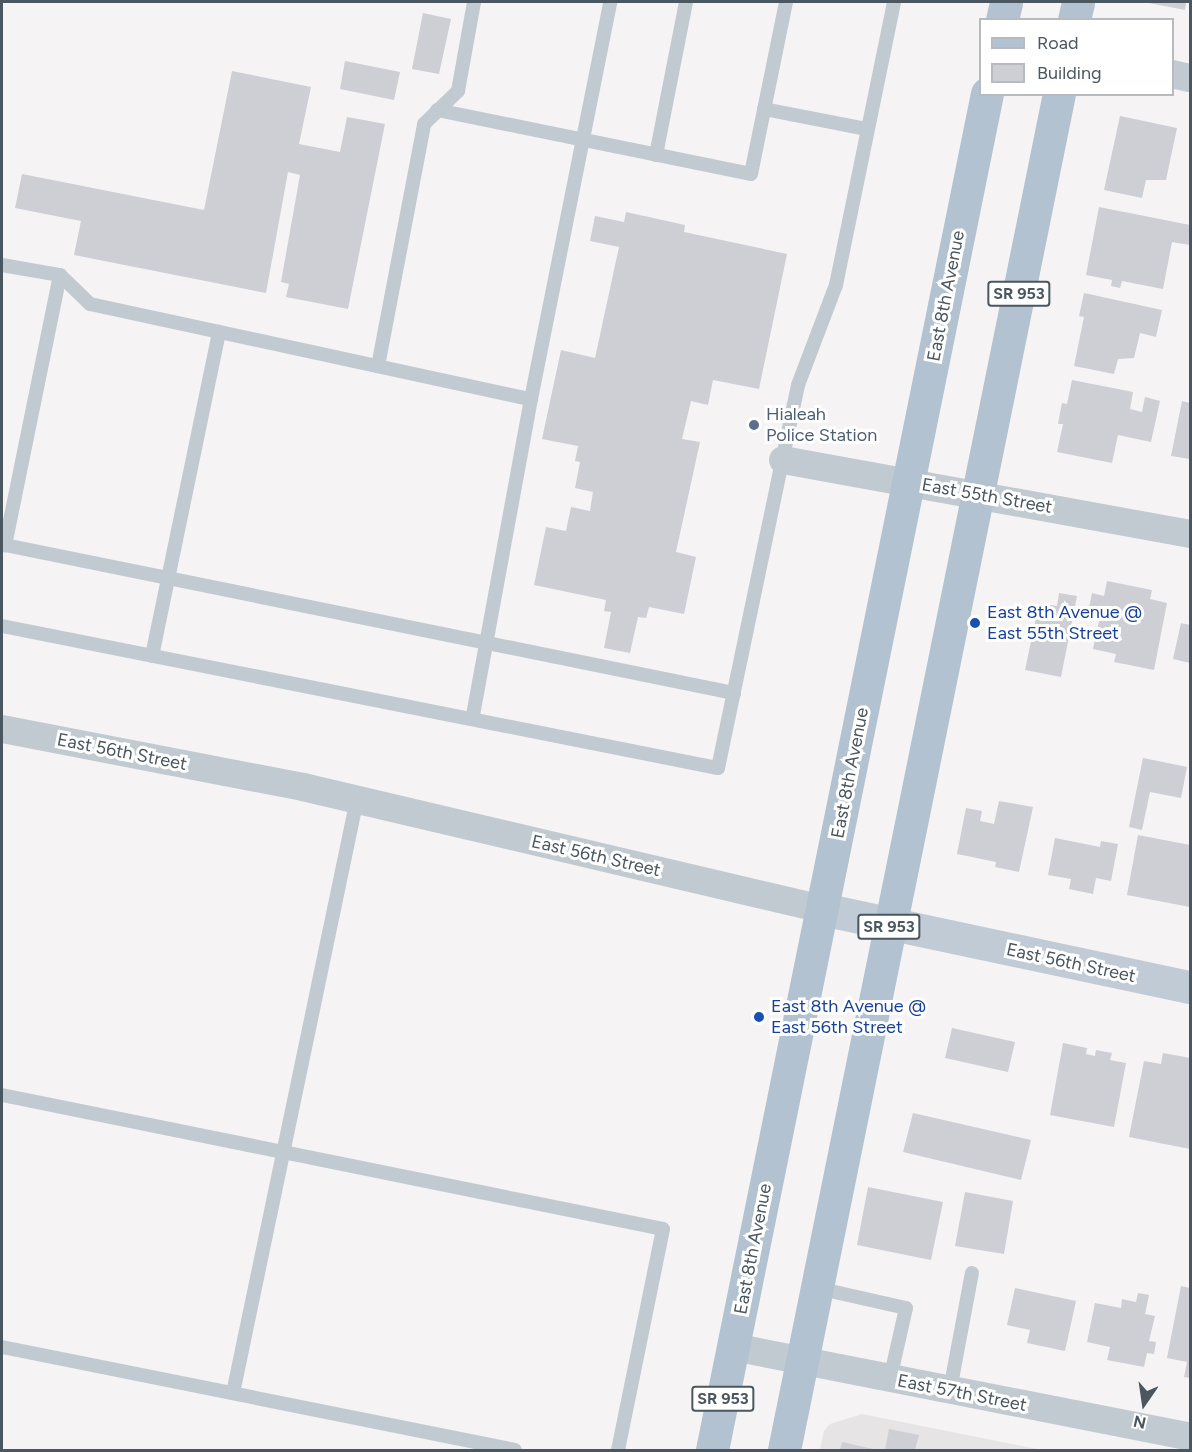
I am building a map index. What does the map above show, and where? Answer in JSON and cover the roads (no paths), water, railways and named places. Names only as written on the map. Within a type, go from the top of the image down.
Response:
[{"type":"main road","points":[[1002,18],[1006,2]]},
{"type":"main road","points":[[1074,18],[1078,2]]},
{"type":"main road","name":"East 8th Avenue","points":[[712,1450],[987,96]]},
{"type":"main road","name":"SR 953","points":[[784,1450],[1059,96]]},
{"type":"street","points":[[1174,74],[1191,78]]},
{"type":"street","name":"East 55th Street","points":[[783,460],[1191,534]]},
{"type":"street","name":"East 56th Street","points":[[2,729],[357,799],[890,925],[1191,987]]},
{"type":"street","name":"East 57th Street","points":[[733,1347],[1191,1437]]},
{"type":"lane","points":[[378,366],[424,124],[458,91],[474,2]]},
{"type":"lane","points":[[472,719],[531,399],[610,2]]},
{"type":"lane","points":[[656,155],[686,2]]},
{"type":"lane","points":[[437,110],[751,174],[786,2]]},
{"type":"lane","points":[[2,626],[718,768],[798,385],[836,285],[894,2]]},
{"type":"lane","points":[[764,109],[867,129]]},
{"type":"lane","points":[[2,265],[60,275],[90,304],[531,399]]},
{"type":"lane","points":[[60,275],[5,545],[734,693]]},
{"type":"lane","points":[[152,656],[219,332]]},
{"type":"lane","points":[[233,1393],[357,799]]},
{"type":"lane","points":[[2,1095],[663,1229],[618,1450]]},
{"type":"lane","points":[[950,1390],[972,1273]]},
{"type":"lane","points":[[817,1288],[906,1308],[890,1378]]},
{"type":"lane","points":[[2,1347],[515,1450]]},
{"type":"place","name":"Hialeah Police Station","points":[[754,425]]},
{"type":"place","name":"East 8th Avenue @ East 55th Street","points":[[975,623]]},
{"type":"place","name":"East 8th Avenue @ East 56th Street","points":[[759,1017]]}]
